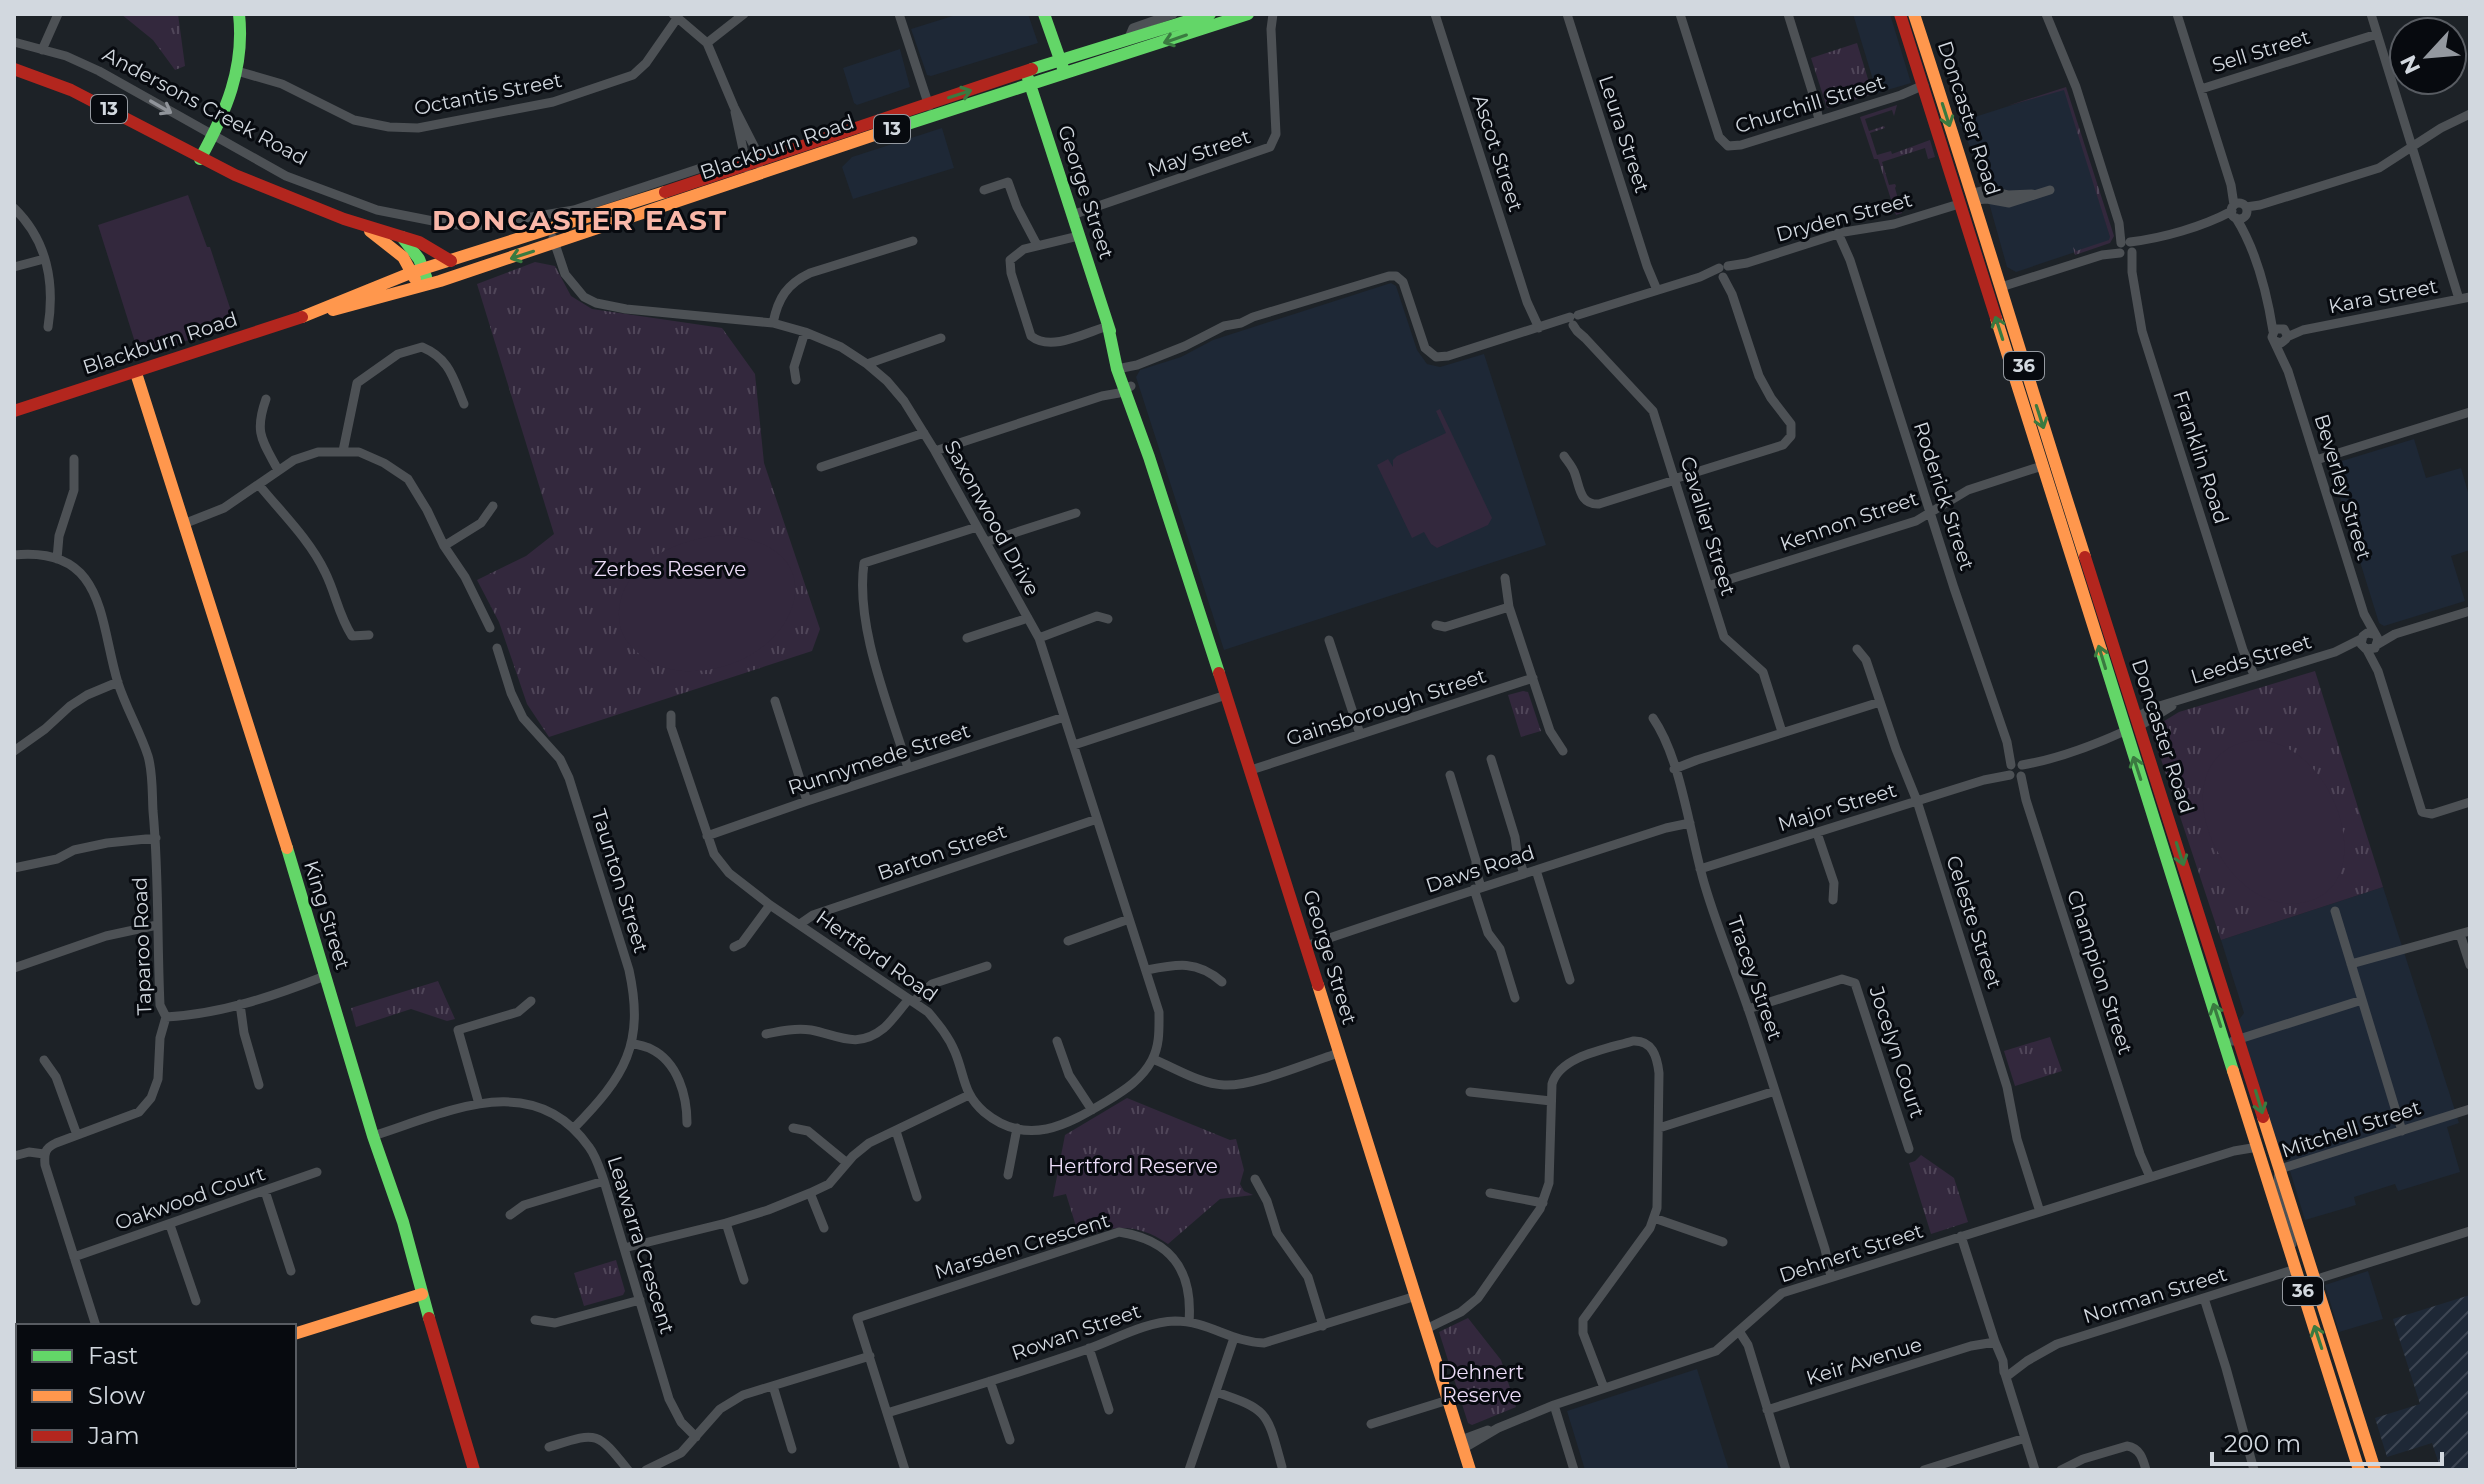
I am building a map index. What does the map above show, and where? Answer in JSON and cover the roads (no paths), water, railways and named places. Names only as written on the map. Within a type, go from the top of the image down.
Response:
[{"type":"main road","points":[[200,159],[230,96],[237,71],[241,47],[239,14]]},
{"type":"main road","points":[[1044,14],[1065,74]]},
{"type":"main road","name":"Blackburn Road","points":[[14,411],[317,312],[418,271],[553,238],[758,170],[928,104],[1210,14]]},
{"type":"main road","name":"Blackburn Road","points":[[818,147],[932,117],[1248,14]]},
{"type":"main road","name":"Doncaster Road","points":[[1900,14],[1974,196],[2023,363],[2137,722],[2232,1041],[2258,1145],[2359,1470]]},
{"type":"main road","name":"Doncaster Road","points":[[1914,14],[1955,205],[2042,466],[2125,731],[2232,1041],[2278,1163],[2372,1469]]},
{"type":"main road","name":"Andersons Creek Road","points":[[14,69],[40,76],[94,101],[200,159],[363,226],[402,237],[418,271]]},
{"type":"main road","name":"George Street","points":[[1026,72],[1251,770],[1470,1470]]},
{"type":"main road","name":"Blackburn Road","points":[[317,312],[343,309],[429,285],[715,176],[745,166],[758,170]]},
{"type":"main road","points":[[1955,205],[1974,196]]},
{"type":"main road","name":"Andersons Creek Road","points":[[363,226],[396,250],[429,285]]},
{"type":"main road","name":"13","points":[[402,237],[421,243],[451,261]]},
{"type":"main road","name":"King Street","points":[[136,373],[281,827],[373,1136],[403,1222],[474,1470]]},
{"type":"main road","points":[[2125,731],[2137,722]]},
{"type":"main road","points":[[296,1333],[422,1294]]},
{"type":"main road","points":[[2335,1346],[2338,1374],[2351,1413],[2344,1420]]},
{"type":"street","points":[[42,50],[58,14]]},
{"type":"street","points":[[707,43],[744,14]]},
{"type":"street","points":[[899,14],[932,117]]},
{"type":"street","points":[[1128,40],[1133,28],[1173,14]]},
{"type":"street","name":"May Street","points":[[1263,14],[1271,29]]},
{"type":"street","name":"May Street","points":[[1072,215],[1269,148],[1276,136],[1273,14]]},
{"type":"street","name":"Ascot Street","points":[[1435,14],[1536,329]]},
{"type":"street","name":"Leura Street","points":[[1567,14],[1655,291]]},
{"type":"street","name":"Churchill Street","points":[[1680,14],[1723,143],[1736,146],[1928,86]]},
{"type":"street","points":[[1788,14],[1822,120]]},
{"type":"street","name":"Franklin Road","points":[[2046,14],[2076,87],[2119,223],[2132,272],[2142,331],[2252,678]]},
{"type":"street","name":"Beverley Street","points":[[2177,14],[2268,304],[2281,335],[2288,371],[2422,812],[2432,814],[2470,802]]},
{"type":"street","points":[[2371,14],[2459,299]]},
{"type":"street","points":[[676,16],[707,43],[758,170]]},
{"type":"street","name":"Octantis Street","points":[[237,71],[282,84],[354,120],[389,127],[418,128],[553,102],[633,75],[646,63],[676,16]]},
{"type":"street","name":"Sell Street","points":[[2201,89],[2377,34]]},
{"type":"street","name":"Andersons Creek Road","points":[[14,42],[66,56],[99,71],[286,176],[377,210],[470,227],[574,210],[701,168],[715,176]]},
{"type":"street","points":[[734,107],[745,166]]},
{"type":"street","points":[[2001,287],[2379,168],[2449,122],[2470,114]]},
{"type":"street","points":[[984,190],[1008,182],[1037,245]]},
{"type":"street","points":[[1974,196],[1988,190],[2016,196],[2050,190]]},
{"type":"street","name":"Dryden Street","points":[[1122,367],[1216,331],[1242,327],[1259,317],[1393,276],[1403,282],[1425,348],[1436,357],[1448,356],[1552,324],[1576,321],[1596,310],[1700,277],[1725,273],[1841,233],[1894,224],[1955,205]]},
{"type":"street","points":[[14,208],[39,239],[53,298],[48,327]]},
{"type":"street","name":"Roderick Street","points":[[1841,233],[1930,514],[2016,770]]},
{"type":"street","points":[[1078,236],[1024,249],[1010,260],[1011,273],[1031,336],[1039,342],[1051,344],[1108,326]]},
{"type":"street","name":"Saxonwood Drive","points":[[553,238],[565,274],[584,297],[596,303],[626,309],[773,323],[805,332],[841,347],[867,364],[904,401],[1039,638],[1159,1012],[1159,1040],[1153,1059]]},
{"type":"street","points":[[773,323],[776,306],[784,291],[796,280],[913,241]]},
{"type":"street","points":[[14,267],[44,259]]},
{"type":"street","points":[[1564,456],[1574,470],[1584,499],[1591,504],[1599,504],[1783,445],[1791,436],[1790,421],[1771,398],[1759,376],[1725,273]]},
{"type":"street","name":"Kara Street","points":[[2281,335],[2470,297]]},
{"type":"street","name":"Cavalier Street","points":[[1576,321],[1585,338],[1651,408],[1724,637],[1763,672],[1782,732]]},
{"type":"street","points":[[796,380],[794,367],[805,332]]},
{"type":"street","points":[[867,364],[941,338]]},
{"type":"street","points":[[343,451],[357,383],[398,354],[422,347],[435,352],[443,359],[464,404]]},
{"type":"street","points":[[935,451],[1126,388]]},
{"type":"street","points":[[266,399],[259,420],[261,438],[278,470]]},
{"type":"street","points":[[2316,460],[2470,412]]},
{"type":"street","points":[[821,467],[924,433]]},
{"type":"street","points":[[186,523],[224,508],[294,460],[318,452],[359,452],[384,463],[408,479],[444,546],[465,577],[490,628]]},
{"type":"street","points":[[14,555],[35,553],[57,559],[59,536],[74,490],[74,459]]},
{"type":"street","name":"Kennon Street","points":[[1708,586],[1916,521],[1971,488],[2042,466]]},
{"type":"street","points":[[259,485],[325,571],[340,618],[352,636],[369,635]]},
{"type":"street","points":[[444,546],[481,523],[493,506]]},
{"type":"street","points":[[986,542],[1076,513]]},
{"type":"street","points":[[908,768],[867,634],[862,602],[864,563],[977,527]]},
{"type":"street","name":"Taparoo Road","points":[[44,1154],[48,1147],[139,1112],[151,1098],[158,1079],[162,1022],[166,1017],[160,1005],[156,838],[149,759],[118,682],[101,608],[91,586],[75,569],[57,559]]},
{"type":"street","points":[[1505,578],[1509,607],[1551,733],[1563,751]]},
{"type":"street","points":[[1436,625],[1445,627],[1509,607]]},
{"type":"street","name":"Leeds Street","points":[[2137,722],[2178,701],[2395,634],[2469,615]]},
{"type":"street","points":[[1039,638],[1097,616],[1108,619]]},
{"type":"street","points":[[967,638],[1028,618]]},
{"type":"street","points":[[1329,640],[1360,734]]},
{"type":"street","name":"Taunton Street","points":[[497,648],[511,693],[523,718],[560,759],[569,778],[629,970],[635,999],[636,1018],[620,1074],[596,1106],[574,1128]]},
{"type":"street","name":"Celeste Street","points":[[1857,649],[1866,660],[1917,801],[2007,1087],[2017,1139],[2040,1212]]},
{"type":"street","name":"Gainsborough Street","points":[[1251,770],[1533,678]]},
{"type":"street","points":[[14,751],[70,706],[118,682]]},
{"type":"street","points":[[1074,745],[1226,695]]},
{"type":"street","points":[[775,701],[807,801]]},
{"type":"street","points":[[1673,767],[1880,702]]},
{"type":"street","name":"Hertford Road","points":[[671,715],[671,727],[714,854],[729,873],[770,905],[928,1012],[942,1028],[956,1053],[969,1095]]},
{"type":"street","name":"Runnymede Street","points":[[707,836],[1064,717]]},
{"type":"street","name":"Tracey Street","points":[[1653,718],[1662,733],[1725,950],[1748,1009],[1834,1276]]},
{"type":"street","name":"Major Street","points":[[1700,869],[2092,746],[2125,731]]},
{"type":"street","points":[[1491,759],[1524,874]]},
{"type":"street","name":"Champion Street","points":[[2016,770],[2148,1178]]},
{"type":"street","points":[[1450,775],[1476,861],[1478,888],[1488,933],[1500,949],[1515,998]]},
{"type":"street","name":"Barton Street","points":[[800,924],[813,915],[1097,819]]},
{"type":"street","name":"Daws Road","points":[[1306,946],[1689,821]]},
{"type":"street","points":[[1817,833],[1834,883],[1833,900]]},
{"type":"street","points":[[14,868],[57,859],[74,850],[107,843],[156,838]]},
{"type":"street","points":[[1536,870],[1570,980]]},
{"type":"street","points":[[734,947],[742,943],[770,905]]},
{"type":"street","points":[[2335,911],[2402,1131]]},
{"type":"street","points":[[1068,941],[1129,919]]},
{"type":"street","points":[[14,968],[106,936],[157,925]]},
{"type":"street","points":[[2351,964],[2465,932],[2470,965]]},
{"type":"street","points":[[1147,970],[1170,965],[1192,965],[1209,971],[1222,982]]},
{"type":"street","points":[[766,1034],[792,1029],[854,1041],[885,1028],[911,1000],[932,984],[987,966]]},
{"type":"street","points":[[166,1017],[226,1010],[325,976]]},
{"type":"street","name":"Jocelyn Court","points":[[1748,1009],[1840,979],[1855,983],[1909,1149]]},
{"type":"street","points":[[2232,1041],[2362,1000]]},
{"type":"street","points":[[479,1104],[458,1030],[518,1012],[531,1001]]},
{"type":"street","points":[[240,1004],[244,1033],[259,1085]]},
{"type":"street","points":[[1057,1041],[1069,1075],[1092,1110]]},
{"type":"street","points":[[1426,1327],[1466,1308],[1483,1292],[1543,1203],[1549,1183],[1553,1081],[1564,1064],[1639,1041],[1650,1046],[1658,1065],[1658,1193],[1654,1218],[1646,1233],[1584,1316],[1582,1329],[1601,1388]]},
{"type":"street","points":[[631,1043],[651,1049],[667,1061],[677,1076],[687,1102],[687,1123]]},
{"type":"street","points":[[624,1248],[726,1223],[810,1193],[829,1184],[869,1143],[969,1095],[983,1111],[1000,1122],[1017,1128],[1049,1130],[1066,1125],[1131,1086],[1153,1059],[1207,1082],[1224,1085],[1245,1083],[1339,1053]]},
{"type":"street","points":[[44,1060],[56,1077],[77,1135]]},
{"type":"street","points":[[1659,1128],[1775,1091]]},
{"type":"street","points":[[1470,1092],[1551,1101]]},
{"type":"street","name":"Leawarra Crescent","points":[[373,1136],[479,1104],[505,1100],[533,1105],[554,1114],[574,1128],[591,1149],[604,1181],[669,1399],[681,1422],[696,1437]]},
{"type":"street","name":"Mitchell Street","points":[[2292,1255],[2291,1230],[2278,1187],[2278,1163],[2402,1131],[2470,1109]]},
{"type":"street","points":[[793,1128],[808,1131],[847,1163]]},
{"type":"street","points":[[1008,1175],[1017,1128]]},
{"type":"street","points":[[896,1131],[917,1197]]},
{"type":"street","name":"Dehnert Street","points":[[1462,1444],[1554,1405],[1713,1353],[1780,1294],[2234,1151],[2251,1143],[2258,1145]]},
{"type":"street","points":[[2258,1145],[2278,1163]]},
{"type":"street","points":[[14,1156],[29,1152],[44,1154],[95,1324]]},
{"type":"street","name":"Oakwood Court","points":[[74,1257],[317,1172]]},
{"type":"street","points":[[1255,1179],[1267,1201],[1277,1233],[1308,1277],[1323,1326]]},
{"type":"street","points":[[510,1215],[524,1205],[604,1181]]},
{"type":"street","points":[[265,1191],[291,1271]]},
{"type":"street","points":[[810,1193],[824,1228]]},
{"type":"street","points":[[1490,1193],[1543,1203]]},
{"type":"street","points":[[1654,1218],[1723,1242]]},
{"type":"street","points":[[726,1223],[744,1280]]},
{"type":"street","points":[[170,1225],[196,1301]]},
{"type":"street","points":[[2314,1280],[2470,1231]]},
{"type":"street","name":"Marsden Crescent","points":[[870,1356],[857,1318],[1119,1232],[1147,1238],[1171,1254],[1190,1292],[1189,1322]]},
{"type":"street","points":[[1961,1236],[2035,1470]]},
{"type":"street","name":"Norman Street","points":[[2005,1375],[2057,1344],[2296,1269]]},
{"type":"street","name":"Rowan Street","points":[[887,1413],[1089,1348],[1156,1323],[1189,1322],[1234,1338],[1264,1343],[1416,1296]]},
{"type":"street","points":[[2204,1298],[2254,1470]]},
{"type":"street","points":[[535,1320],[555,1323],[640,1300]]},
{"type":"street","points":[[1736,1334],[1751,1360],[1786,1470]]},
{"type":"street","points":[[1189,1470],[1234,1338]]},
{"type":"street","name":"Keir Avenue","points":[[1767,1410],[1994,1339]]},
{"type":"street","points":[[1089,1348],[1109,1410]]},
{"type":"street","points":[[646,1470],[681,1453],[720,1409],[743,1395],[870,1356],[905,1470]]},
{"type":"street","points":[[990,1381],[1010,1440]]},
{"type":"street","points":[[773,1386],[792,1449]]},
{"type":"street","points":[[1216,1392],[1260,1410],[1270,1425],[1282,1467]]},
{"type":"street","points":[[1371,1424],[1448,1400]]},
{"type":"street","points":[[1554,1405],[1574,1470]]},
{"type":"street","points":[[549,1447],[582,1436],[595,1436],[605,1442],[628,1470]]},
{"type":"street","points":[[1924,1470],[2025,1438]]},
{"type":"street","points":[[2061,1470],[2091,1457],[2131,1446],[2140,1453],[2146,1470]]},
{"type":"district","name":"DONCASTER EAST","points":[[580,220]]},
{"type":"park label","name":"Zerbes Reserve","points":[[670,569]]},
{"type":"park label","name":"Hertford Reserve","points":[[1133,1166]]},
{"type":"park label","name":"Dehnert Reserve","points":[[1482,1384]]}]
